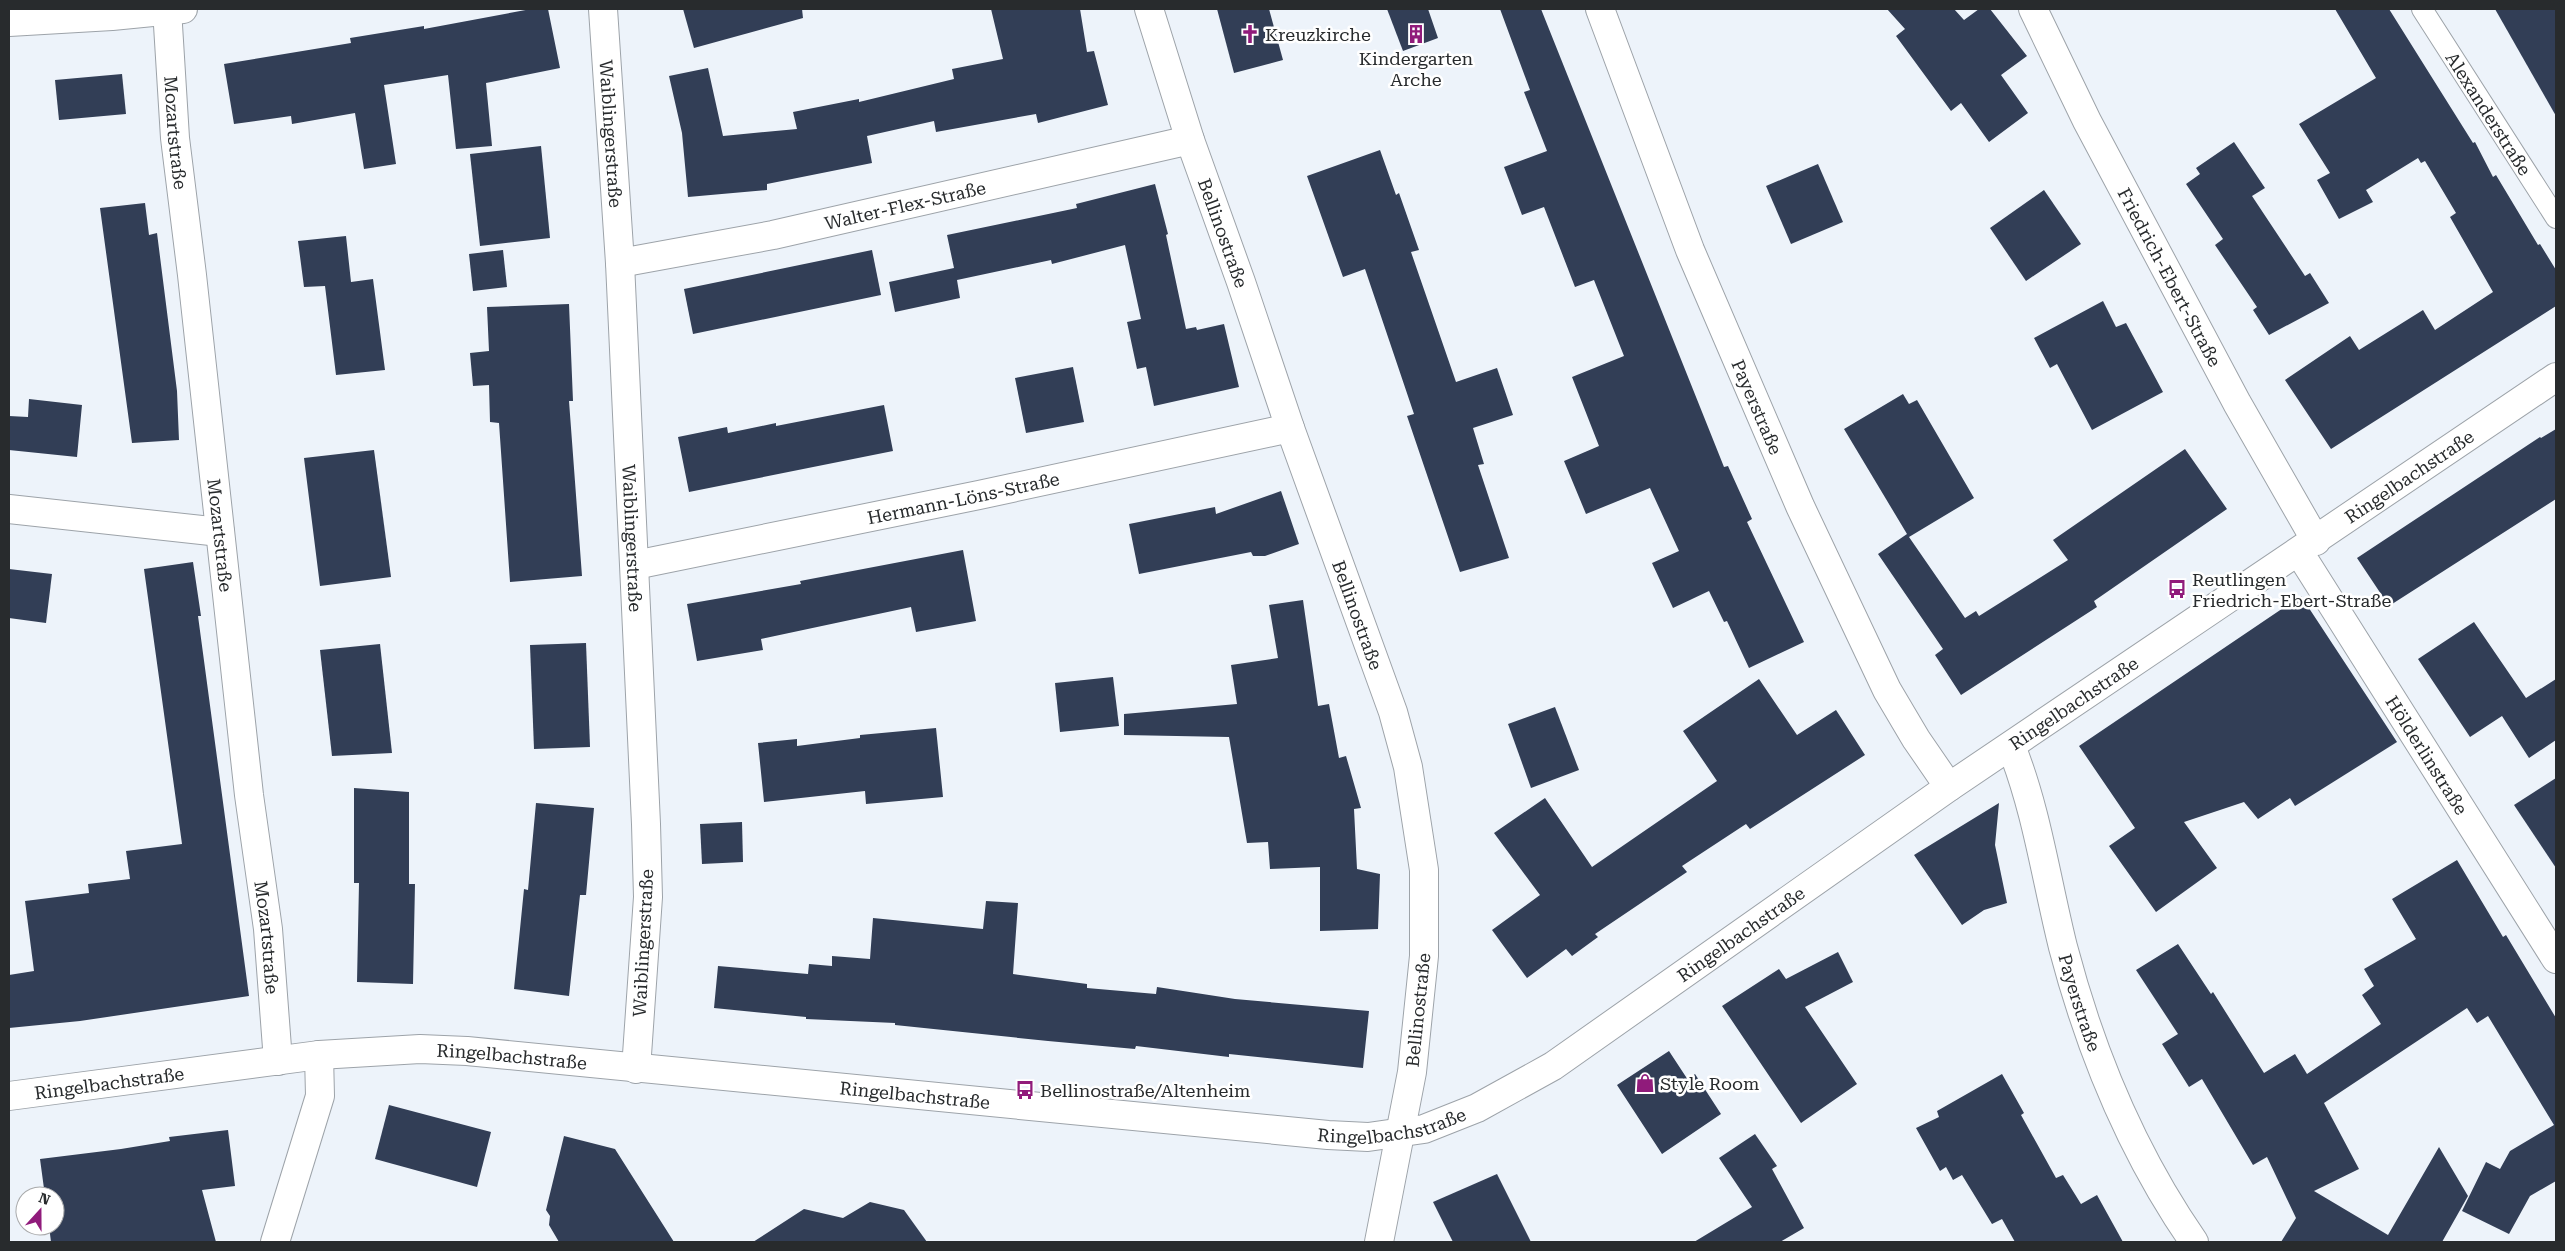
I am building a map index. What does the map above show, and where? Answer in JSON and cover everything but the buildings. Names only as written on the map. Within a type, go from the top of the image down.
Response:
[{"type":"street","name":"Waiblingerstraße","points":[[604,9],[620,263],[635,565],[648,897],[636,1069]]},
{"type":"street","name":"Bellinostraße","points":[[1149,9],[1190,140],[1241,282],[1290,428],[1393,712],[1408,767],[1418,817],[1424,870],[1424,956],[1412,1072],[1379,1242]]},
{"type":"street","name":"Payerstraße","points":[[1600,9],[1690,250],[1800,506],[1887,690],[1916,739],[1949,787]]},
{"type":"street","name":"Friedrich-Ebert-Straße","points":[[2033,9],[2087,121],[2237,404],[2308,546]]},
{"type":"street","points":[[9,22],[173,10]]},
{"type":"street","name":"Mozartstraße","points":[[173,10],[175,138],[192,275],[249,795],[268,929],[278,1061]]},
{"type":"street","name":"Walter-Flex-Straße","points":[[620,263],[772,235],[1190,140]]},
{"type":"street","name":"Ringelbachstraße","points":[[9,1096],[319,1055],[420,1049],[467,1051],[636,1069],[1328,1135],[1368,1137],[1400,1133],[1444,1122],[1509,1091],[1553,1066],[1949,787],[2556,377]]},
{"type":"street","name":"Hermann-Löns-Straße","points":[[635,565],[980,495],[1290,428]]},
{"type":"street","points":[[9,509],[220,532]]},
{"type":"street","name":"Hölderlinstraße","points":[[2308,546],[2556,959]]},
{"type":"street","name":"Payerstraße","points":[[2011,746],[2033,808],[2062,944],[2086,1025],[2136,1141],[2161,1190],[2194,1242]]},
{"type":"street","points":[[275,1242],[320,1096],[319,1055]]},
{"type":"lane","name":"Alexanderstraße","points":[[2422,9],[2556,218]]},
{"type":"place","name":"Kreuzkirche","points":[[1250,34]]},
{"type":"place","name":"Kindergarten Arche","points":[[1416,34]]},
{"type":"place","name":"Reutlingen Friedrich-Ebert-Straße","points":[[2177,589]]},
{"type":"place","name":"Style Room","points":[[1645,1083]]},
{"type":"place","name":"Bellinostraße/Altenheim","points":[[1025,1090]]}]
